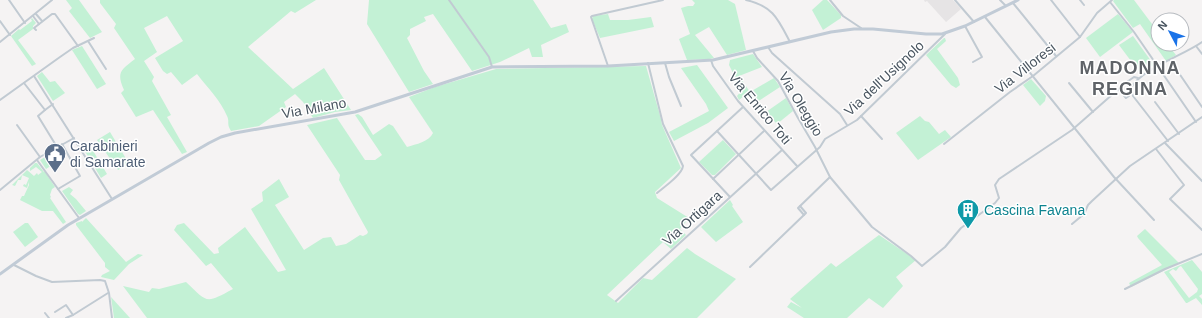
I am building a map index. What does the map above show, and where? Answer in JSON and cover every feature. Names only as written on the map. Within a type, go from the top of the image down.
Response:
[{"type":"street","points":[[9,0],[24,23]]},
{"type":"street","points":[[0,42],[52,0]]},
{"type":"street","points":[[449,0],[489,57],[492,67]]},
{"type":"street","points":[[608,66],[591,17],[663,0]]},
{"type":"street","points":[[746,0],[764,5],[770,10],[790,42]]},
{"type":"street","points":[[830,0],[843,16],[861,28]]},
{"type":"street","points":[[955,0],[974,22]]},
{"type":"street","points":[[1000,0],[1006,6]]},
{"type":"street","name":"Via Milano","points":[[0,274],[79,218],[204,145],[221,137],[239,132],[348,114],[492,67],[608,66],[717,60],[836,31],[861,28],[928,35],[945,34],[985,17],[1018,0]]},
{"type":"street","points":[[1051,0],[1080,37]]},
{"type":"street","points":[[1080,0],[1084,5]]},
{"type":"street","points":[[1111,1],[1196,122]]},
{"type":"street","name":"Via Villoresi","points":[[944,144],[1010,92],[1033,76],[1080,37],[1097,12],[1111,1]]},
{"type":"street","points":[[1013,3],[1056,56]]},
{"type":"street","points":[[36,14],[42,21]]},
{"type":"street","points":[[36,30],[34,28],[42,21],[52,14],[55,14],[78,46]]},
{"type":"street","points":[[33,16],[39,24]]},
{"type":"street","points":[[985,17],[1116,178],[1154,220]]},
{"type":"street","points":[[0,21],[10,35]]},
{"type":"street","points":[[965,26],[982,57],[973,62]]},
{"type":"street","name":"Via dell'Usignolo","points":[[755,174],[771,190],[816,150],[825,139],[861,116],[945,34]]},
{"type":"street","points":[[0,100],[60,57],[94,38]]},
{"type":"street","points":[[88,41],[106,69]]},
{"type":"street","points":[[1202,42],[1149,72],[1132,86],[1131,91],[1166,142],[1202,180]]},
{"type":"street","points":[[1196,46],[1202,54]]},
{"type":"street","points":[[768,47],[772,53],[840,114],[848,125]]},
{"type":"street","name":"Via Oleggio","points":[[753,51],[767,70],[778,80],[816,150]]},
{"type":"street","name":"Via Enrico Toti","points":[[711,60],[713,66],[743,107],[797,166]]},
{"type":"street","points":[[1170,60],[1202,107]]},
{"type":"street","points":[[648,63],[662,122],[683,166],[683,169],[679,174],[657,193]]},
{"type":"street","points":[[665,63],[680,106]]},
{"type":"street","points":[[34,76],[112,200]]},
{"type":"street","points":[[816,150],[830,177],[872,227],[922,266],[945,247],[961,228],[995,203],[999,198],[995,185],[1000,179],[1075,128],[1128,81],[1134,77],[1138,78]]},
{"type":"street","points":[[1128,81],[1128,87]]},
{"type":"street","points":[[24,83],[45,110]]},
{"type":"street","points":[[1069,83],[1093,112]]},
{"type":"street","points":[[1118,90],[1126,98],[1129,96]]},
{"type":"street","points":[[1155,102],[1179,134]]},
{"type":"street","points":[[53,104],[38,116],[58,147]]},
{"type":"street","points":[[730,197],[691,155],[743,107]]},
{"type":"street","points":[[861,116],[882,139]]},
{"type":"street","points":[[1072,224],[1084,214],[1090,203],[1132,164],[1202,118]]},
{"type":"street","points":[[17,125],[40,157]]},
{"type":"street","points":[[717,131],[755,174]]},
{"type":"street","points":[[713,179],[764,131]]},
{"type":"street","points":[[0,190],[40,157],[74,138]]},
{"type":"street","points":[[58,189],[80,176],[62,144]]},
{"type":"street","points":[[1156,149],[1184,184],[1170,199],[1202,230]]},
{"type":"street","name":"Via Ortigara","points":[[616,301],[782,150]]},
{"type":"street","points":[[37,160],[79,218]]},
{"type":"street","points":[[750,267],[806,213],[800,206],[830,177]]},
{"type":"street","points":[[1125,289],[1165,269],[1202,254]]},
{"type":"street","points":[[14,264],[15,266],[36,276],[52,282],[100,280],[106,282],[112,318]]},
{"type":"street","points":[[66,318],[109,293]]},
{"type":"street","points":[[54,312],[66,305],[73,315]]},
{"type":"street","points":[[45,313],[49,318]]},
{"type":"shaded area","points":[[924,0],[953,0],[961,9],[946,22],[927,1],[925,2]]},
{"type":"green space","points":[[66,0],[79,0],[102,32],[90,38],[69,11],[72,8]]},
{"type":"green space","points":[[100,0],[316,0],[295,13],[291,11],[248,47],[293,89],[324,68],[351,110],[335,112],[313,118],[303,102],[295,94],[284,102],[286,107],[259,126],[231,131],[228,118],[224,110],[214,94],[197,74],[182,85],[171,72],[167,74],[163,71],[155,58],[183,41],[167,16],[144,28],[157,52],[144,61],[154,77],[152,81],[171,115],[167,117],[187,152],[182,154],[153,110],[136,117],[121,93],[124,90],[120,79],[121,72],[135,59],[114,28],[116,24],[100,3]]},
{"type":"green space","points":[[369,0],[533,0],[551,28],[566,24],[569,32],[541,45],[543,57],[532,57],[529,48],[500,62],[472,71],[433,14],[424,17],[426,21],[410,29],[410,35],[407,38],[424,71],[433,84],[409,92],[367,24]]},
{"type":"green space","points":[[692,0],[728,0],[735,4],[746,50],[727,55],[709,27],[695,35],[714,58],[687,60],[679,39],[690,34],[681,8],[693,6],[695,3]]},
{"type":"green space","points":[[823,0],[827,0],[841,15],[841,18],[823,30],[812,10]]},
{"type":"green space","points":[[1134,0],[1150,21],[1150,38],[1140,24],[1133,28],[1113,1]]},
{"type":"green space","points":[[608,14],[610,20],[628,20],[651,17],[654,27],[600,38],[592,19],[593,16]]},
{"type":"green space","points":[[1118,14],[1133,32],[1100,57],[1086,38]]},
{"type":"green space","points":[[32,18],[36,23],[33,26],[33,29],[18,40],[36,64],[32,66],[11,36],[32,21]]},
{"type":"green space","points":[[1133,36],[1154,65],[1140,73],[1119,45]]},
{"type":"green space","points":[[944,38],[946,41],[937,49],[958,78],[960,85],[956,88],[951,85],[926,55]]},
{"type":"green space","points":[[82,46],[106,84],[97,89],[72,50]]},
{"type":"green space","points":[[1160,52],[1174,52],[1176,55],[1166,61]]},
{"type":"green space","points":[[753,54],[762,67],[739,76],[750,92],[774,78],[780,87],[757,102],[748,93],[739,100],[737,96],[742,90],[731,76],[733,73],[729,65],[730,60]]},
{"type":"green space","points":[[697,65],[728,108],[708,123],[674,141],[669,132],[709,111],[706,104],[681,68]]},
{"type":"green space","points":[[646,66],[662,125],[681,168],[655,192],[657,198],[689,218],[680,229],[686,235],[671,249],[663,242],[607,295],[618,303],[643,278],[652,280],[687,248],[736,279],[697,318],[147,318],[123,286],[149,292],[152,288],[159,289],[186,282],[207,299],[212,299],[233,289],[211,263],[206,266],[174,230],[177,225],[184,223],[214,254],[219,253],[218,248],[245,227],[278,272],[286,270],[251,209],[263,201],[262,192],[279,179],[289,197],[275,205],[304,250],[323,238],[331,237],[336,246],[346,244],[360,235],[363,236],[367,234],[368,232],[339,180],[340,175],[307,125],[337,118],[365,160],[375,160],[382,155],[355,115],[358,114],[362,117],[373,135],[389,124],[393,126],[407,147],[418,144],[429,139],[433,133],[409,97],[435,87],[496,69]]},
{"type":"green space","points":[[42,72],[50,82],[55,81],[65,93],[53,101],[37,76]]},
{"type":"green space","points":[[1031,79],[1046,96],[1045,101],[1040,106],[1023,85]]},
{"type":"green space","points":[[786,98],[793,111],[777,124],[766,112]]},
{"type":"green space","points":[[920,116],[925,121],[929,122],[939,134],[945,130],[951,137],[918,160],[896,133]]},
{"type":"green space","points":[[110,132],[128,162],[128,164],[118,170],[97,140]]},
{"type":"green space","points":[[723,140],[736,154],[715,175],[712,175],[699,162]]},
{"type":"green space","points":[[89,144],[107,174],[101,178],[83,148]]},
{"type":"green space","points":[[61,147],[66,154],[62,157],[64,154],[62,151],[56,155],[60,160],[46,169],[40,160],[52,153],[53,154]]},
{"type":"green space","points":[[37,163],[55,187],[52,189],[50,198],[66,222],[63,224],[53,211],[42,211],[20,200],[22,196],[24,196],[29,185],[29,182],[27,188],[23,186],[24,184],[26,185],[29,178],[22,175],[27,170],[34,176],[37,173],[38,175],[42,172],[36,167],[30,171],[30,168]]},
{"type":"green space","points":[[22,175],[21,180],[18,180],[15,186],[12,185]]},
{"type":"green space","points":[[69,187],[73,190],[70,194],[86,211],[80,215],[62,191]]},
{"type":"green space","points":[[730,200],[733,205],[732,206],[743,222],[716,242],[701,227]]},
{"type":"green space","points":[[86,218],[126,262],[138,254],[143,255],[129,264],[114,280],[101,277],[110,271],[105,267],[105,263],[76,225],[76,223],[82,222]]},
{"type":"green space","points":[[25,223],[28,223],[38,237],[25,247],[13,232]]},
{"type":"green space","points":[[1145,229],[1179,263],[1131,287],[1129,283],[1162,265],[1137,236]]},
{"type":"green space","points":[[879,235],[916,260],[896,277],[903,286],[883,308],[869,298],[847,318],[804,318],[787,307],[791,302],[802,308],[790,299],[831,263],[836,267]]},
{"type":"green space","points":[[1192,260],[1202,272],[1202,294],[1199,296],[1202,299],[1202,305],[1196,298],[1186,303],[1164,272]],"holes":[[[1181,266],[1198,289],[1197,292],[1189,298],[1169,272],[1173,269],[1176,271]]]},
{"type":"green space","points":[[111,297],[130,318],[114,318]]},
{"type":"place","name":"Carabinieri di Samarate","points":[[55,174]]},
{"type":"place","name":"Cascina Favana","points":[[968,230]]},
{"type":"district","name":"MADONNA REGINA","points":[[1130,78]]}]
